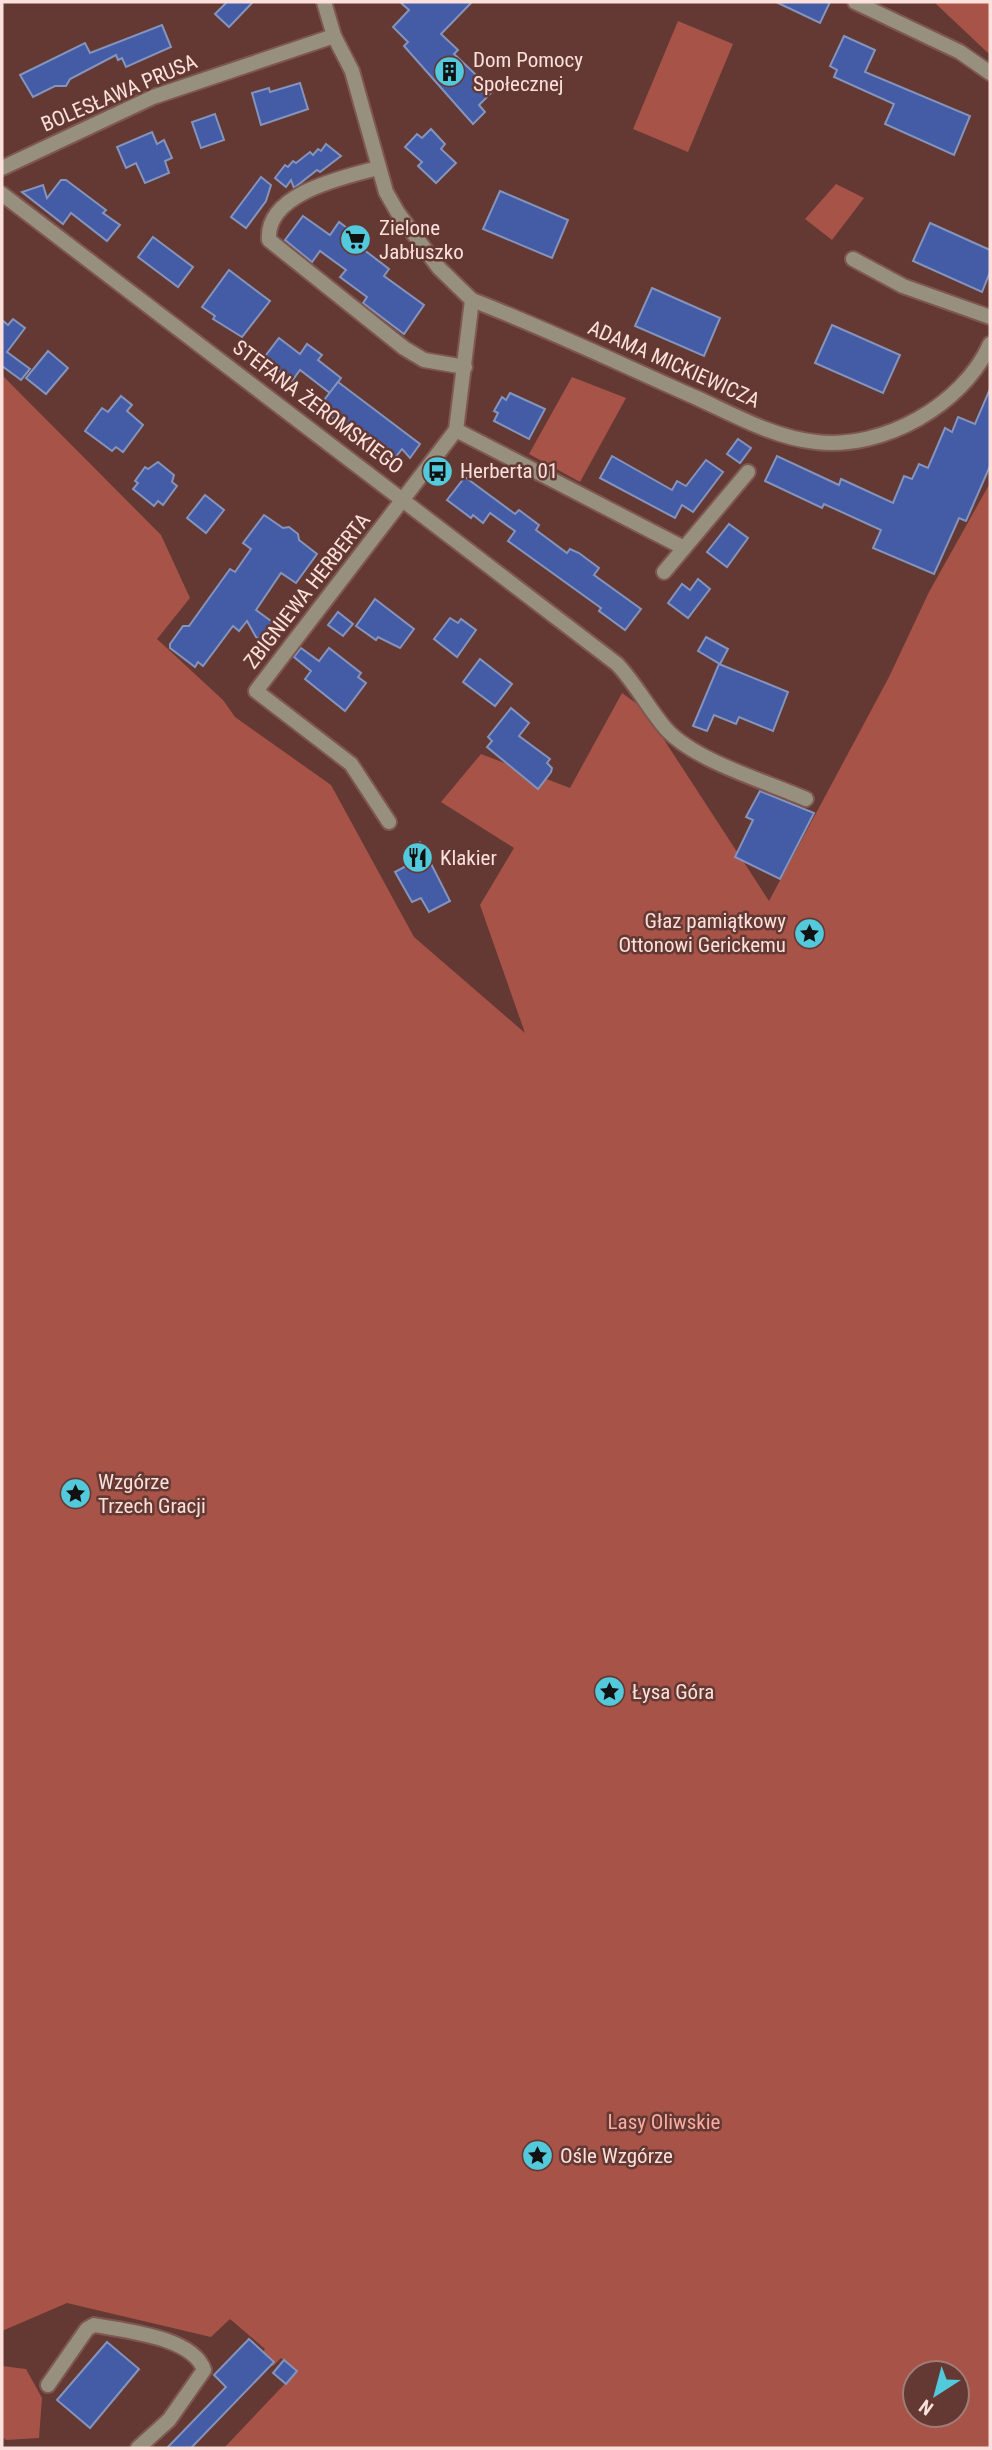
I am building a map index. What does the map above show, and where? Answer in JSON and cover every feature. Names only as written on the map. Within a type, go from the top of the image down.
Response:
[{"type":"street","name":"ADAMA MICKIEWICZA","points":[[324,2],[334,36],[352,71],[386,192],[411,233],[439,268],[472,300],[760,426],[812,442],[833,444],[853,443],[896,430],[952,396],[982,362],[990,344]]},
{"type":"street","points":[[855,2],[960,52],[990,73]]},
{"type":"street","name":"BOLESŁAWA PRUSA","points":[[2,168],[153,97],[334,36]]},
{"type":"street","points":[[377,167],[301,193],[276,216],[271,224],[269,240],[404,348],[424,360],[465,367]]},
{"type":"street","name":"STEFANA ŻEROMSKIEGO","points":[[2,194],[405,499],[617,664],[637,685],[667,729],[679,741],[712,760],[806,799]]},
{"type":"street","points":[[853,259],[903,286],[990,317]]},
{"type":"street","points":[[405,499],[456,430],[472,300]]},
{"type":"street","points":[[456,430],[684,548]]},
{"type":"street","points":[[664,572],[748,472]]},
{"type":"street","name":"ZBIGNIEWA HERBERTA","points":[[388,822],[351,764],[256,691],[405,499]]},
{"type":"street","points":[[48,2385],[87,2329],[94,2325],[166,2341],[191,2350],[204,2370],[169,2420],[138,2448]]},
{"type":"green space","points":[[934,2],[990,2],[990,53],[987,52]]},
{"type":"green space","points":[[678,21],[733,44],[688,152],[633,129]]},
{"type":"green space","points":[[836,184],[864,198],[832,240],[805,219]]},
{"type":"green space","name":"Lasy Oliwskie","points":[[2,375],[161,535],[190,598],[157,639],[223,700],[235,717],[331,785],[414,937],[525,1033],[480,905],[514,848],[441,802],[481,754],[570,788],[622,693],[644,709],[769,901],[889,677],[929,592],[990,483],[990,2448],[224,2448],[297,2371],[281,2358],[273,2366],[261,2355],[265,2349],[230,2319],[211,2337],[67,2303],[2,2331]]},
{"type":"green space","points":[[572,377],[626,398],[580,482],[529,454]]},
{"type":"green space","points":[[2,2366],[26,2369],[42,2398],[39,2438],[6,2440],[2,2437]]},
{"type":"building","points":[[227,2],[253,2],[229,27],[215,14]]},
{"type":"building","name":"Dom Pomocy Społecznej","points":[[400,2],[472,2],[441,34],[458,50],[454,54],[493,91],[479,105],[485,112],[473,124],[404,46],[408,42],[393,27],[409,10]]},
{"type":"building","points":[[776,2],[830,2],[820,23]]},
{"type":"building","points":[[162,25],[171,47],[126,67],[122,58],[118,60],[116,55],[70,79],[66,86],[55,86],[33,97],[20,75],[85,43],[90,53]]},
{"type":"building","points":[[844,36],[875,50],[865,72],[970,116],[954,155],[885,124],[894,104],[834,77],[837,70],[830,66]]},
{"type":"building","points":[[300,83],[308,109],[261,125],[252,93],[269,88],[270,92]]},
{"type":"building","points":[[215,114],[224,140],[201,148],[192,122]]},
{"type":"building","points":[[431,129],[445,144],[441,149],[456,163],[436,183],[418,166],[422,162],[405,147],[417,134],[422,138]]},
{"type":"building","points":[[152,132],[157,144],[164,140],[172,158],[165,161],[169,173],[145,183],[136,163],[126,168],[117,147]]},
{"type":"building","points":[[326,144],[341,156],[320,172],[317,170],[294,188],[291,180],[286,187],[275,178],[285,165],[288,167],[293,161],[296,163],[310,152],[313,155],[318,149],[321,151]]},
{"type":"building","points":[[261,177],[271,185],[266,201],[246,228],[231,217]]},
{"type":"building","points":[[61,180],[66,180],[106,210],[103,213],[120,225],[107,241],[71,213],[63,224],[22,192],[43,185],[47,198]]},
{"type":"building","points":[[500,191],[568,220],[552,258],[483,229]]},
{"type":"building","points":[[303,216],[330,235],[339,222],[367,243],[363,249],[389,269],[384,276],[424,305],[404,334],[363,303],[367,297],[340,277],[346,270],[320,251],[312,262],[285,240]]},
{"type":"building","points":[[930,223],[990,250],[990,272],[982,292],[913,261]]},
{"type":"building","points":[[153,237],[193,267],[178,287],[138,257]]},
{"type":"building","points":[[229,270],[270,301],[242,337],[213,319],[215,316],[202,307]]},
{"type":"building","points":[[652,288],[720,318],[704,356],[635,326]]},
{"type":"building","points":[[13,319],[25,328],[7,352],[30,369],[21,380],[2,366],[2,320],[8,325]]},
{"type":"building","points":[[832,325],[900,355],[883,393],[815,363]]},
{"type":"building","points":[[279,338],[300,354],[307,344],[322,355],[318,360],[341,378],[330,393],[300,370],[292,381],[263,359]]},
{"type":"building","points":[[48,351],[68,368],[46,394],[26,378]]},
{"type":"building","points":[[338,382],[420,444],[410,458],[402,449],[391,463],[375,451],[378,448],[318,408]]},
{"type":"building","points":[[990,389],[990,466],[966,521],[959,518],[934,574],[873,548],[881,530],[824,504],[822,508],[765,481],[777,456],[839,485],[841,479],[893,503],[904,476],[912,479],[919,464],[928,468],[945,428],[952,432],[958,417],[975,424]]},
{"type":"building","points":[[510,393],[545,409],[529,439],[494,421],[498,413],[494,411],[502,397],[506,400]]},
{"type":"building","points":[[121,396],[132,405],[127,411],[143,425],[123,452],[116,447],[112,451],[85,431],[102,408],[108,412]]},
{"type":"building","points":[[738,439],[751,448],[740,463],[727,454]]},
{"type":"building","points":[[612,456],[672,490],[677,481],[686,486],[706,460],[723,472],[693,512],[682,505],[675,518],[600,478]]},
{"type":"building","points":[[158,462],[174,475],[172,482],[177,486],[163,505],[158,501],[154,506],[133,489],[145,467],[148,469]]},
{"type":"building","points":[[465,477],[515,514],[519,510],[539,525],[536,530],[567,553],[570,549],[579,553],[599,568],[594,575],[641,609],[625,630],[599,611],[601,608],[508,541],[515,531],[490,513],[483,523],[473,515],[471,518],[447,500]]},
{"type":"building","points":[[205,495],[224,510],[206,533],[187,518]]},
{"type":"building","points":[[264,515],[283,528],[289,527],[298,534],[299,540],[317,554],[296,583],[281,573],[256,610],[275,624],[275,631],[268,640],[262,641],[256,637],[247,621],[239,631],[233,626],[203,666],[198,662],[195,667],[170,648],[170,644],[183,626],[189,626],[230,569],[235,572],[251,549],[243,543]]},
{"type":"building","points":[[729,524],[748,538],[727,567],[707,552]]},
{"type":"building","points":[[698,579],[710,589],[688,618],[668,603],[682,584],[690,590]]},
{"type":"building","points":[[375,599],[414,629],[400,648],[378,637],[376,640],[356,626]]},
{"type":"building","points":[[338,612],[353,624],[343,636],[328,625]]},
{"type":"building","points":[[450,618],[458,623],[461,619],[476,630],[457,657],[434,639]]},
{"type":"building","points":[[706,637],[728,649],[720,664],[698,651]]},
{"type":"building","points":[[301,648],[319,661],[329,648],[361,673],[358,677],[366,683],[345,711],[305,679],[311,671],[294,657]]},
{"type":"building","points":[[480,659],[512,684],[495,706],[463,682]]},
{"type":"building","points":[[719,664],[788,692],[773,731],[739,717],[736,724],[714,715],[707,731],[693,726]]},
{"type":"building","points":[[511,708],[529,723],[519,736],[550,759],[547,763],[552,768],[551,772],[538,789],[487,747],[492,741],[488,737]]},
{"type":"building","points":[[760,791],[814,813],[780,879],[735,857],[753,820],[746,817]]},
{"type":"building","points":[[420,842],[450,901],[429,912],[421,898],[412,902],[395,872],[412,863],[405,850]]},
{"type":"building","points":[[249,2339],[274,2362],[191,2448],[167,2448],[226,2387],[214,2375]]},
{"type":"building","points":[[107,2342],[139,2369],[90,2428],[57,2400]]},
{"type":"building","points":[[284,2360],[297,2371],[286,2384],[273,2373]]},
{"type":"place","name":"Dom Pomocy Społecznej","points":[[450,72]]},
{"type":"place","name":"Zielone Jabłuszko","points":[[356,240]]},
{"type":"place","name":"Herberta 01","points":[[437,471]]},
{"type":"place","name":"Klakier","points":[[417,858]]},
{"type":"place","name":"Głaz pamiątkowy Ottonowi Gerickemu","points":[[809,933]]},
{"type":"place","name":"Wzgórze Trzech Gracji","points":[[75,1494]]},
{"type":"place","name":"Łysa Góra","points":[[609,1692]]},
{"type":"place","name":"Ośle Wzgórze","points":[[537,2156]]}]
